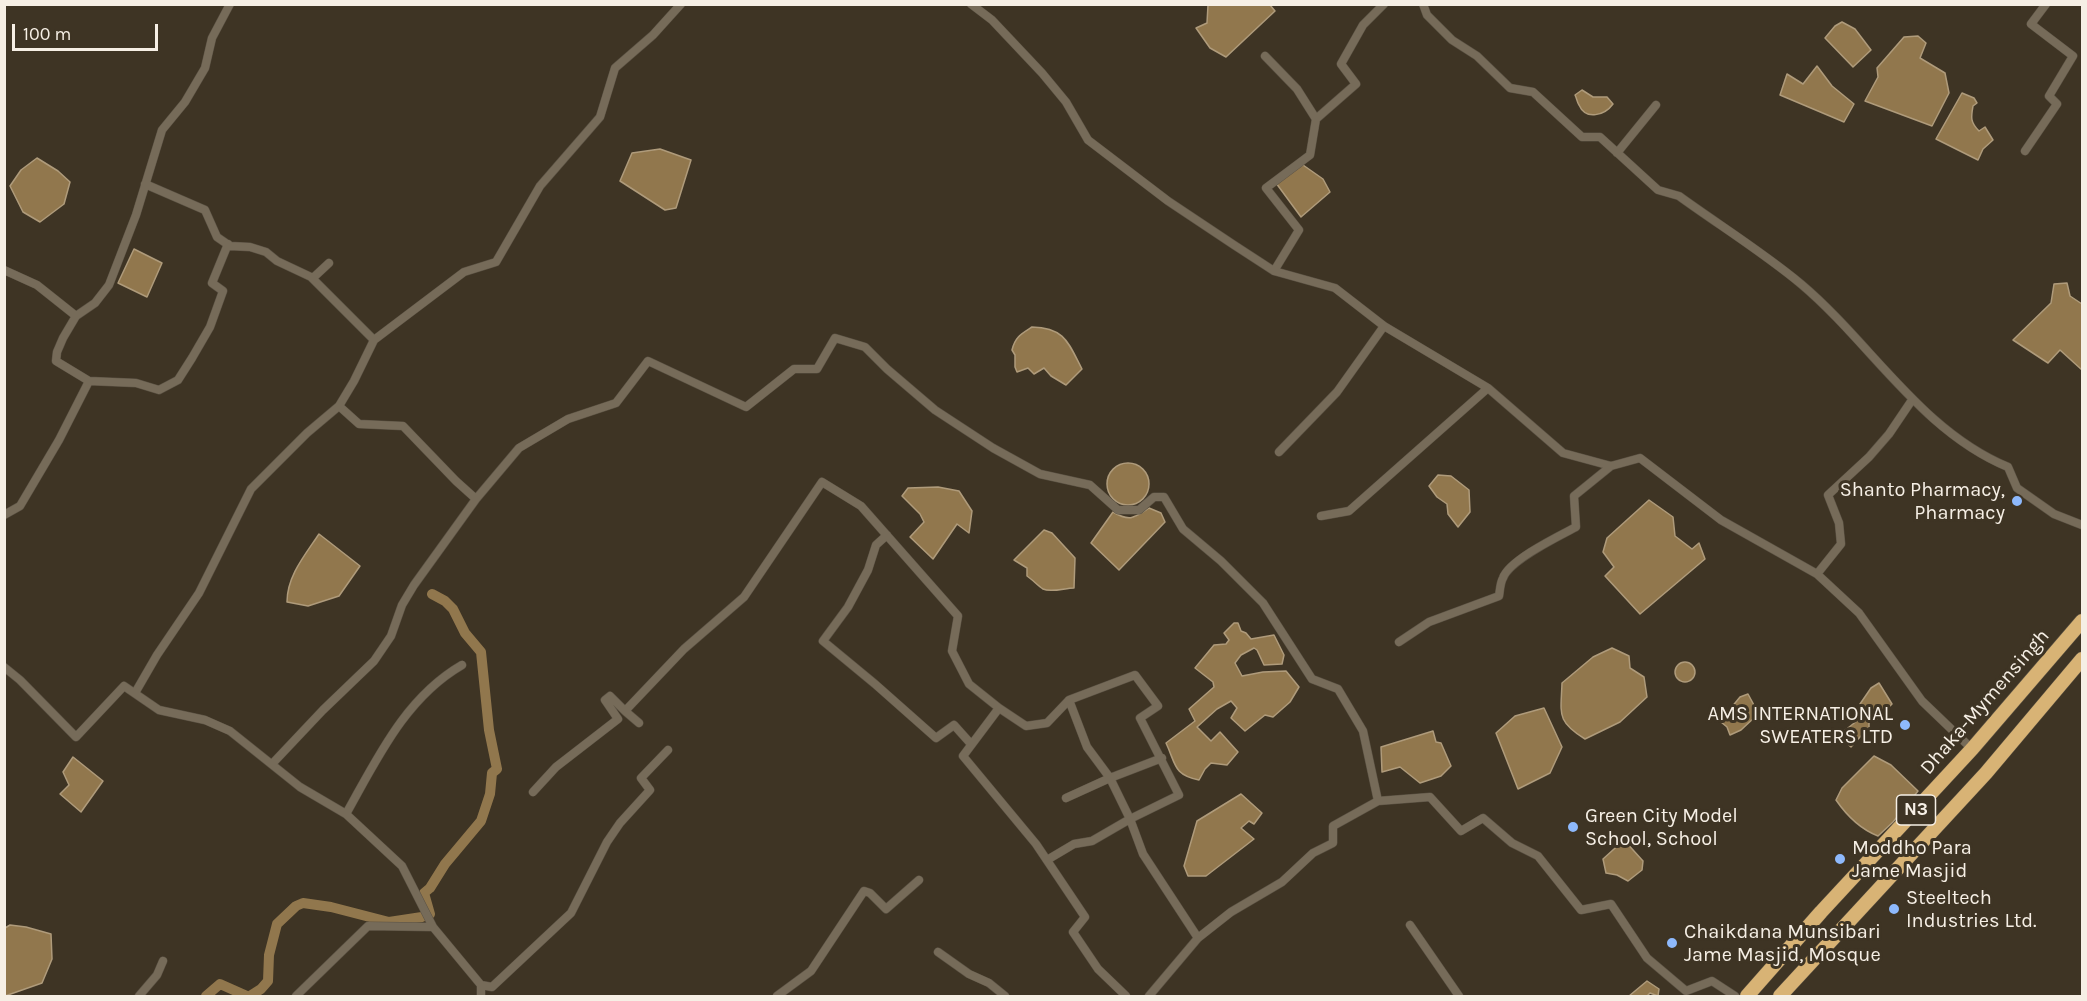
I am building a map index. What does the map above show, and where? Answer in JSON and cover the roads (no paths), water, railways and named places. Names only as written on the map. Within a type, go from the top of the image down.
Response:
[{"type":"highway","name":"Dhaka-Mymensingh","points":[[1747,996],[1972,748],[2082,621]]},
{"type":"highway","name":"N3","points":[[1784,995],[1978,782],[2082,660]]},
{"type":"street","points":[[228,244],[212,283],[223,291],[210,327],[178,380],[159,390],[136,384],[88,381],[56,361],[63,338],[76,316],[95,303],[109,285],[136,215],[162,130],[185,102],[205,68],[212,38],[230,4]]},
{"type":"street","points":[[135,693],[199,593],[251,489],[307,433],[339,406],[374,340],[465,272],[496,262],[540,186],[600,117],[615,68],[653,35],[681,4]]},
{"type":"street","points":[[971,4],[992,20],[1042,73],[1066,102],[1088,140],[1168,201],[1274,271],[1335,288],[1384,326],[1488,388],[1563,453],[1611,466]]},
{"type":"street","points":[[1274,271],[1299,230],[1266,188],[1310,155],[1316,119],[1356,84],[1341,64],[1363,25],[1384,4]]},
{"type":"street","points":[[1423,4],[1427,15],[1452,40],[1477,56],[1510,88],[1533,92],[1582,137],[1599,137],[1658,190],[1679,196],[1801,284],[1854,334],[1912,400],[1986,458],[2008,467],[2017,488],[2054,514],[2082,525]]},
{"type":"street","points":[[2025,151],[2057,104],[2049,96],[2073,56],[2031,24],[2046,4]]},
{"type":"street","points":[[1265,56],[1297,89],[1316,119]]},
{"type":"street","points":[[1617,153],[1656,105]]},
{"type":"street","points":[[145,184],[205,210],[217,237],[228,244],[266,252],[277,261],[311,277],[374,340]]},
{"type":"street","points":[[311,277],[314,277],[329,263]]},
{"type":"street","points":[[4,270],[37,285],[76,316]]},
{"type":"street","points":[[1279,452],[1337,392],[1384,326]]},
{"type":"street","points":[[272,764],[374,661],[391,636],[402,605],[414,585],[476,499],[519,448],[568,419],[616,403],[648,361],[746,407],[794,369],[817,369],[835,338],[865,347],[935,410],[993,448],[1040,474],[1090,485],[1118,510],[1139,510],[1154,497],[1164,497],[1183,529],[1221,561],[1263,603],[1312,679],[1338,689],[1363,731],[1378,801]]},
{"type":"street","points":[[4,515],[20,506],[59,440],[88,381]]},
{"type":"street","points":[[1321,516],[1350,511],[1488,388]]},
{"type":"street","points":[[1817,574],[1841,544],[1839,523],[1828,495],[1869,457],[1889,434],[1912,400]]},
{"type":"street","points":[[339,406],[358,424],[403,426],[456,482],[476,499]]},
{"type":"street","points":[[1399,642],[1429,622],[1499,596],[1503,577],[1509,569],[1532,551],[1576,527],[1574,496],[1611,466],[1640,458],[1721,520],[1817,574],[1859,613],[1922,701],[1972,748]]},
{"type":"street","points":[[625,711],[684,649],[744,597],[822,482],[861,506],[958,616],[952,651],[969,684],[999,708],[1026,726],[1047,723],[1069,700],[1136,675],[1158,706],[1140,718],[1179,795],[1092,841],[1074,844],[1047,860]]},
{"type":"street","points":[[887,535],[876,545],[868,570],[848,607],[823,641],[936,738],[954,725],[971,744]]},
{"type":"street","points":[[346,814],[392,732],[424,692],[462,664]]},
{"type":"street","points":[[4,667],[21,681],[76,737],[124,686],[159,710],[205,720],[230,731],[300,788],[346,814],[402,866],[433,927],[481,985],[481,996]]},
{"type":"street","points":[[533,792],[556,766],[618,719],[605,700],[610,696],[639,723]]},
{"type":"street","points":[[1069,700],[1086,747],[1110,778],[1130,819],[1143,854],[1198,938]]},
{"type":"street","points":[[999,708],[963,756],[1047,860],[1085,917],[1073,932],[1098,969],[1126,996]]},
{"type":"street","points":[[481,985],[492,987],[571,913],[607,842],[620,823],[650,790],[641,778],[668,750]]},
{"type":"street","points":[[1066,798],[1162,758]]},
{"type":"street","points":[[1149,996],[1198,938],[1231,912],[1282,882],[1313,853],[1332,843],[1332,826],[1378,801],[1430,797],[1461,831],[1483,818],[1512,843],[1538,856],[1581,910],[1611,904],[1647,958],[1686,991],[1712,981],[1735,996]]},
{"type":"street","points":[[777,996],[811,971],[864,891],[870,893],[886,909],[919,880]]},
{"type":"street","points":[[1410,925],[1459,996]]},
{"type":"street","points":[[296,996],[368,926],[433,927]]},
{"type":"street","points":[[938,952],[969,974],[989,983],[1005,996]]},
{"type":"street","points":[[139,996],[157,975],[163,961]]},
{"type":"waterway","points":[[430,914],[424,893],[481,821],[490,794],[492,773],[497,769],[489,730],[481,652],[465,633],[453,609],[445,601],[432,594]]},
{"type":"waterway","points":[[250,996],[268,981],[269,955],[277,924],[296,906],[303,903],[331,907],[389,922],[422,917]]},
{"type":"waterway","points":[[206,996],[220,984],[247,996]]},
{"type":"place","name":"Shanto Pharmacy, Pharmacy","points":[[2017,501]]},
{"type":"place","name":"AMS INTERNATIONAL SWEATERS LTD","points":[[1905,725]]},
{"type":"place","name":"Green City Model School, School","points":[[1573,827]]},
{"type":"place","name":"Moddho Para Jame Masjid","points":[[1840,859]]},
{"type":"place","name":"Steeltech Industries Ltd.","points":[[1894,909]]},
{"type":"place","name":"Chaikdana Munsibari Jame Masjid, Mosque","points":[[1672,943]]}]
